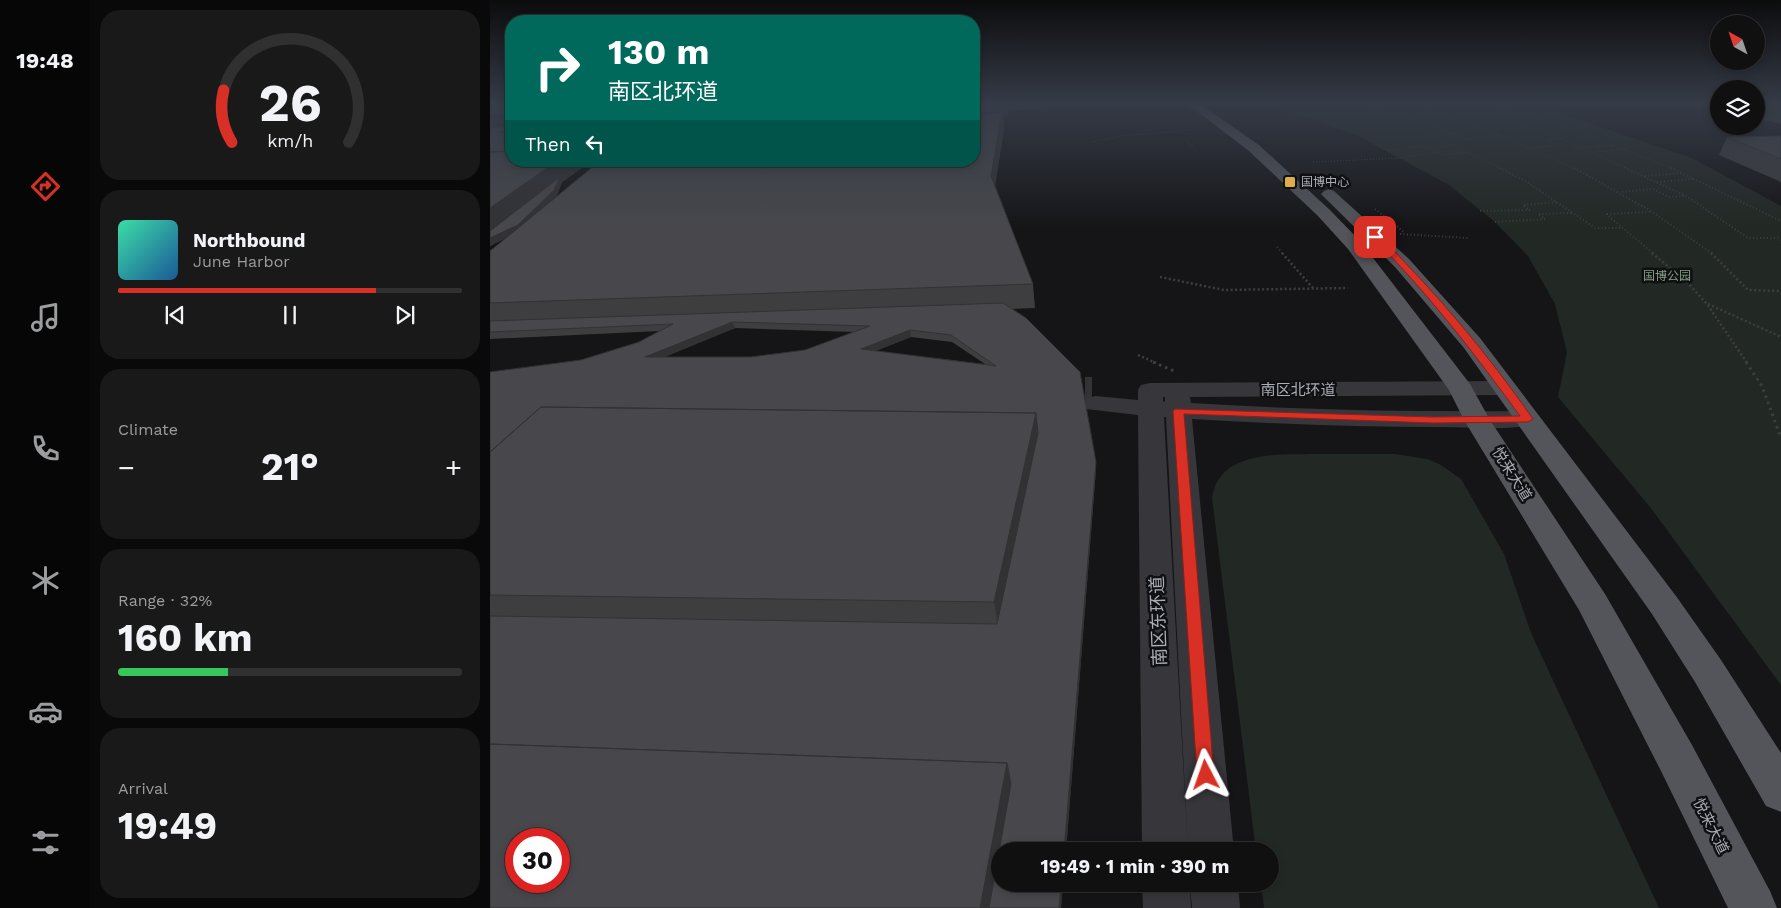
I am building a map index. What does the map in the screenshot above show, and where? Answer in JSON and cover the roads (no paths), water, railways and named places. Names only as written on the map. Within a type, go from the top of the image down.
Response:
[{"type":"main road","name":"悦来大道","points":[[1249,144],[1340,229],[1369,264],[1461,389],[1477,420],[1593,603],[1677,758],[1753,908]]},
{"type":"main road","points":[[1272,144],[1384,245],[1472,343],[1664,605],[1708,671],[1781,790]]},
{"type":"street","name":"南区北环道","points":[[1093,397],[1505,388]]},
{"type":"street","name":"南区北环道","points":[[1167,394],[1423,420],[1528,419]]},
{"type":"street","name":"南区东环道","points":[[1165,842],[1167,394]]},
{"type":"street","points":[[1167,394],[1211,842]]},
{"type":"street","points":[[1166,892],[1167,908]]},
{"type":"street","points":[[1215,892],[1216,908]]},
{"type":"tunnel","points":[[1046,390],[1092,390]]},
{"type":"place","name":"国博中心","points":[[1290,182]]},
{"type":"park label","name":"国博公园","points":[[1667,276]]}]
